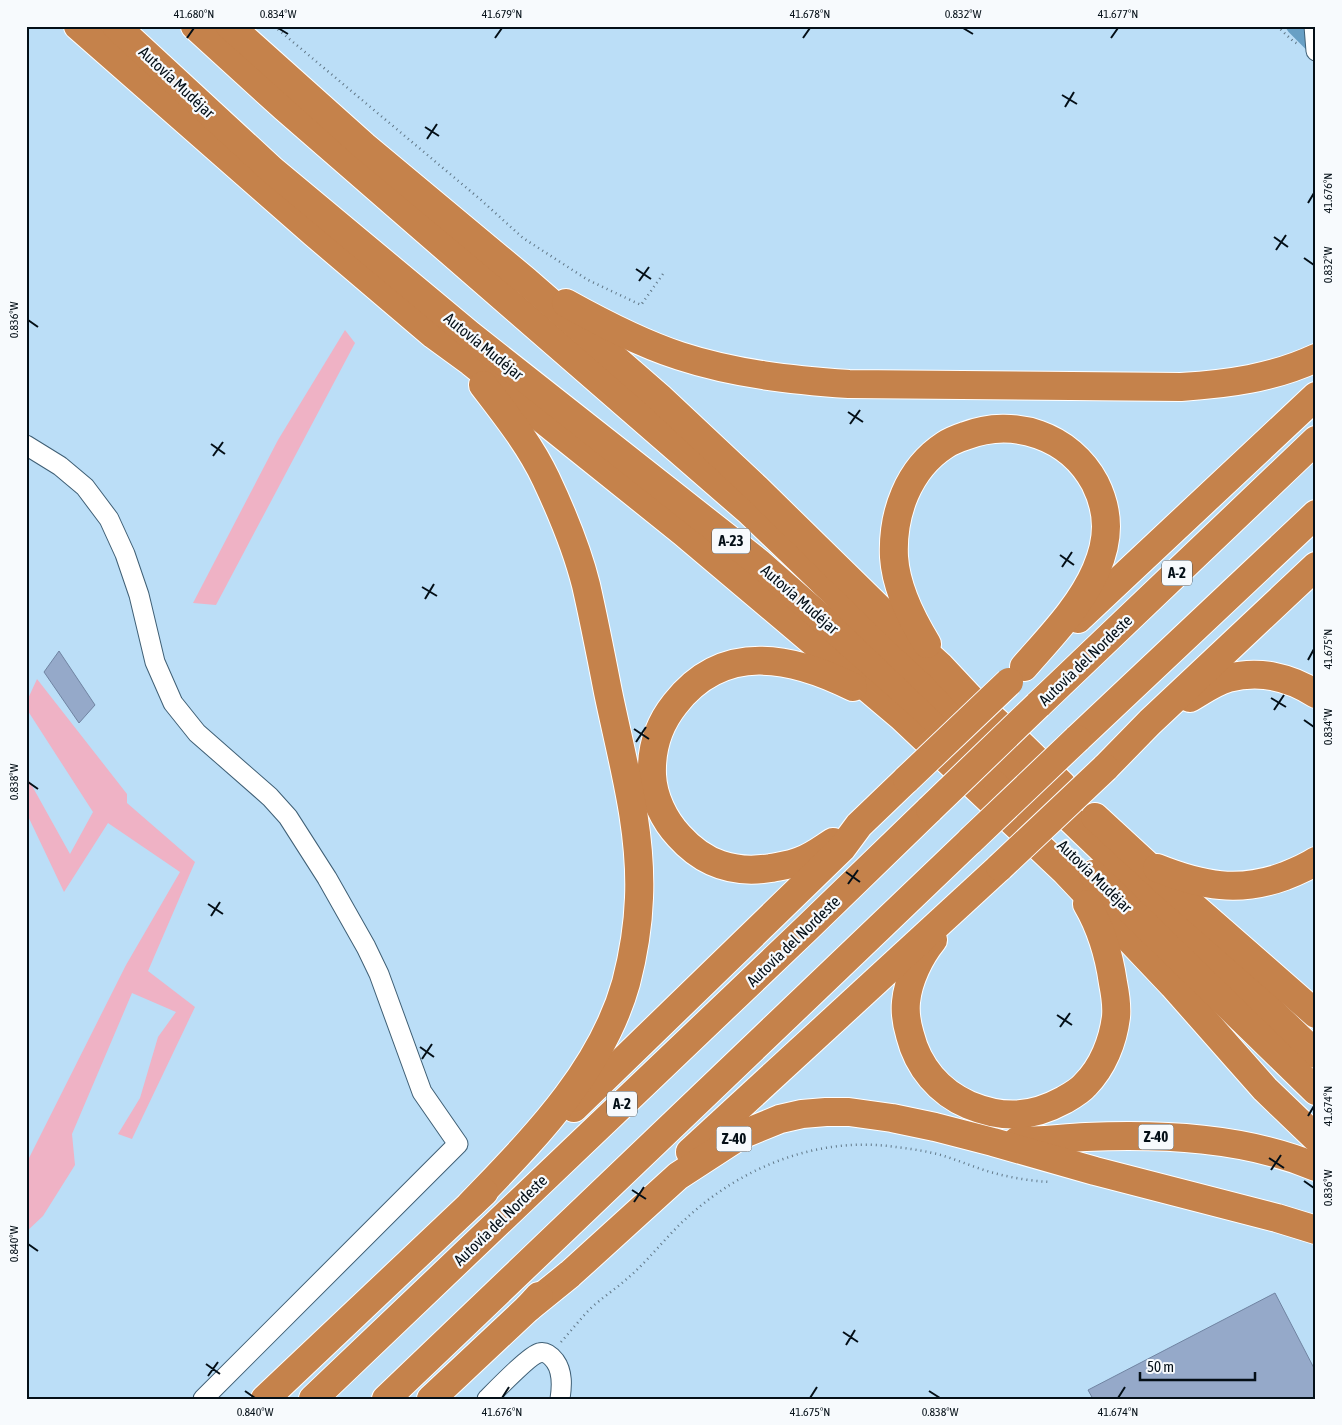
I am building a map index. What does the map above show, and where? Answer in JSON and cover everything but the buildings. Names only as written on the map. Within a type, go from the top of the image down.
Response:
[{"type":"highway","points":[[78,26],[306,226],[434,335],[471,362],[683,532],[902,717],[1065,871],[1173,985],[1265,1089],[1316,1138]]},
{"type":"highway","name":"Autovía Mudéjar","points":[[116,26],[272,170],[470,335],[759,563],[908,695],[1316,1091]]},
{"type":"highway","name":"Autovía Mudéjar","points":[[195,26],[284,107],[749,511],[1316,1054]]},
{"type":"highway","points":[[230,26],[371,152],[526,281],[658,397],[940,666],[970,698],[1013,737],[1086,809],[1145,864],[1316,1014]]},
{"type":"highway","points":[[526,281],[588,315],[644,342],[679,356],[756,374],[802,381],[849,384],[1181,387],[1217,385],[1252,380],[1286,370],[1316,358]]},
{"type":"highway","points":[[434,335],[483,385],[524,440],[546,478],[570,535],[586,584],[634,814],[638,858],[639,898],[636,933],[625,983],[615,1012],[602,1039],[584,1072],[558,1109],[520,1153],[471,1204]]},
{"type":"highway","points":[[266,1399],[545,1136],[842,848],[859,825],[1016,674],[1141,561],[1316,396]]},
{"type":"highway","points":[[940,666],[914,622],[899,582],[894,558],[894,533],[902,498],[912,480],[927,460],[945,445],[974,432],[988,429],[1016,428],[1046,437],[1059,444],[1083,464],[1098,490],[1104,505],[1106,520],[1106,536],[1102,553],[1087,588],[1074,608],[1016,674]]},
{"type":"highway","name":"Autovía del Nordeste","points":[[313,1399],[806,930],[1038,705],[1316,440]]},
{"type":"highway","points":[[386,1399],[1077,739],[1316,514]]},
{"type":"highway","points":[[528,1308],[567,1266],[1000,867],[1105,768],[1150,722],[1316,566]]},
{"type":"highway","points":[[859,825],[800,862],[749,871],[734,870],[718,865],[688,846],[674,831],[663,814],[656,796],[652,776],[656,740],[664,720],[682,695],[696,682],[710,673],[738,662],[770,661],[791,663],[811,669],[863,693],[902,717]]},
{"type":"highway","points":[[1150,722],[1227,678],[1268,675],[1304,686],[1316,694]]},
{"type":"highway","points":[[1145,864],[1179,877],[1203,883],[1248,886],[1270,881],[1316,861]]},
{"type":"highway","points":[[974,890],[930,943],[919,961],[910,984],[906,1003],[913,1049],[933,1080],[949,1094],[961,1101],[999,1114],[1036,1112],[1057,1104],[1085,1086],[1098,1068],[1106,1052],[1113,1032],[1116,1014],[1108,952],[1092,912],[1065,871]]},
{"type":"highway","name":"Z-40","points":[[431,1399],[528,1308],[570,1274],[678,1176],[741,1134],[780,1119],[802,1114],[849,1112],[892,1118],[993,1142],[1121,1136],[1198,1139],[1245,1146],[1316,1167]]},
{"type":"highway","points":[[993,1142],[1094,1172],[1277,1218],[1316,1230]]},
{"type":"street","points":[[1314,26],[1316,51]]},
{"type":"street","points":[[26,445],[60,466],[85,487],[109,519],[125,554],[139,595],[155,662],[173,704],[197,733],[270,797],[288,817],[327,878],[366,948],[379,974],[422,1092],[458,1144],[203,1399]]},
{"type":"street","points":[[487,1399],[535,1354],[540,1352],[549,1355],[560,1371],[562,1388],[560,1399]]},
{"type":"path","points":[[274,26],[482,200],[523,238],[588,280],[641,305],[663,274]]},
{"type":"path","points":[[1277,26],[1294,42],[1316,51]]},
{"type":"path","points":[[549,1355],[589,1310],[630,1277],[690,1215],[713,1196],[737,1180],[791,1156],[821,1148],[882,1145],[934,1153],[1003,1176],[1050,1182]]},
{"type":"shaded area","points":[[345,330],[355,343],[216,605],[193,603],[278,440]]},
{"type":"shaded area","points":[[37,679],[127,794],[127,803],[195,862],[148,971],[195,1007],[132,1139],[118,1134],[140,1098],[158,1037],[176,1012],[132,993],[72,1134],[75,1165],[43,1216],[26,1232],[26,1164],[126,965],[180,872],[108,823],[64,892],[26,812],[26,775],[70,854],[93,812],[26,708],[26,703]]},
{"type":"waterway","points":[[1294,26],[1316,48]]}]
